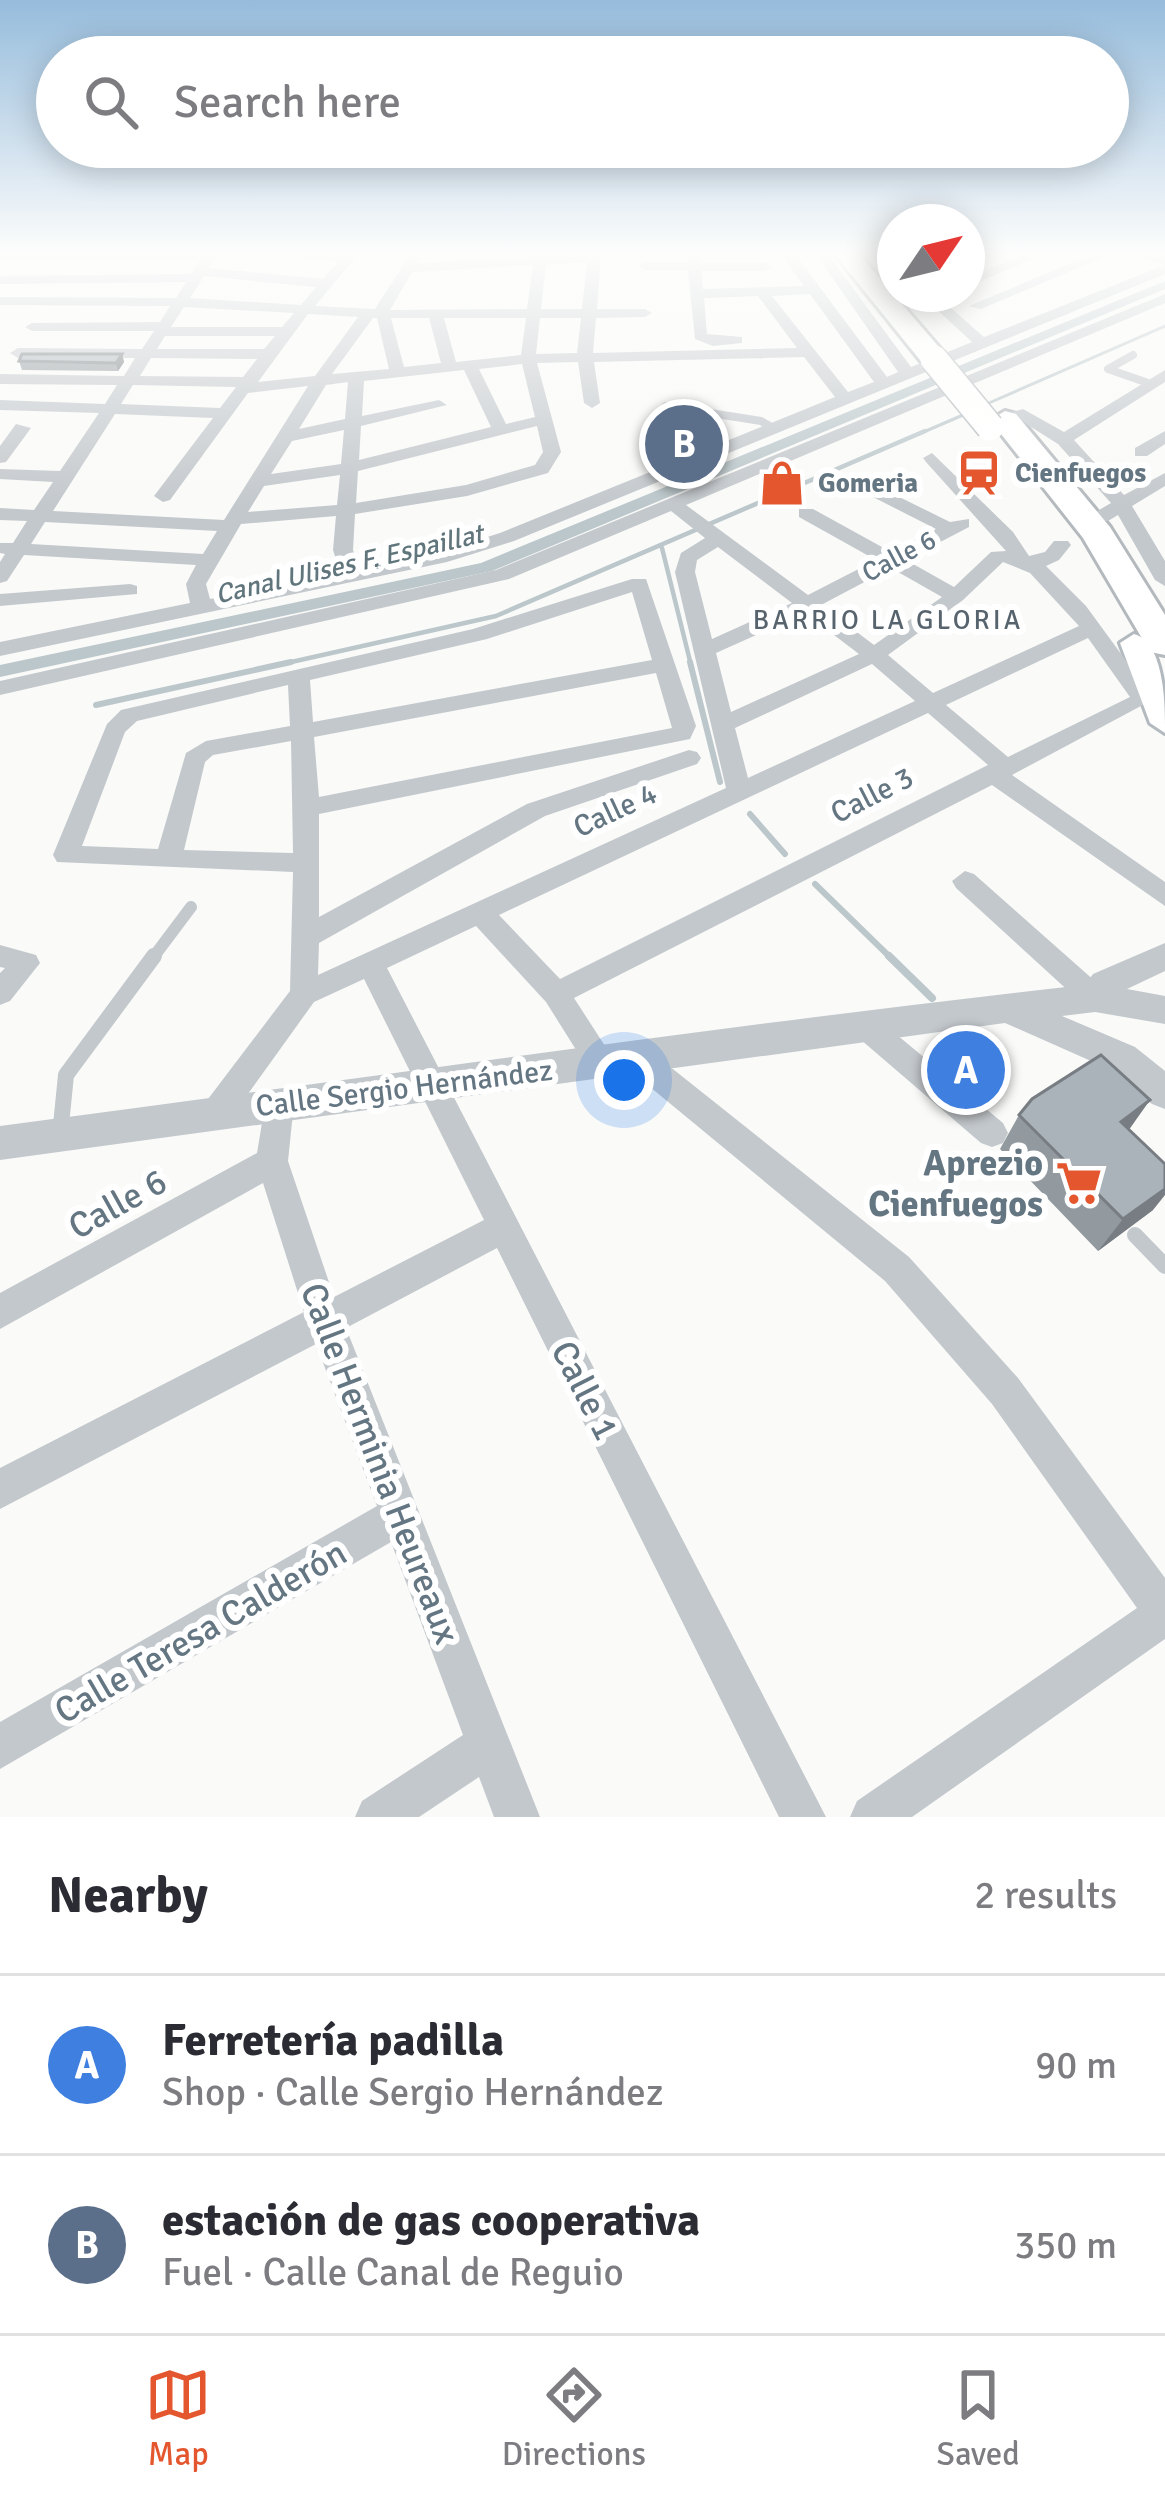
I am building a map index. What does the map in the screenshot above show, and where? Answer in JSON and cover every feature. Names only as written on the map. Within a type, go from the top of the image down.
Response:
[{"type":"highway","points":[[925,338],[1004,420],[1094,566],[1154,645]]},
{"type":"highway","points":[[929,338],[942,356]]},
{"type":"main road","points":[[1154,645],[1155,708]]},
{"type":"street","points":[[0,379],[26,338]]},
{"type":"street","points":[[0,577],[8,548],[38,514],[157,338]]},
{"type":"street","points":[[163,496],[282,338]]},
{"type":"street","points":[[365,349],[368,338]]},
{"type":"street","points":[[202,608],[196,584],[284,436],[320,383],[365,349],[368,338]]},
{"type":"street","points":[[447,338],[501,430]]},
{"type":"street","points":[[528,359],[531,338]]},
{"type":"street","points":[[0,514],[232,522],[346,512],[456,466],[471,437],[542,420],[568,392],[588,338]]},
{"type":"street","points":[[647,338],[649,356]]},
{"type":"street","points":[[703,338],[772,338]]},
{"type":"street","points":[[797,338],[845,399]]},
{"type":"street","points":[[849,338],[883,383]]},
{"type":"street","points":[[882,338],[907,373]]},
{"type":"street","points":[[975,338],[982,344]]},
{"type":"street","points":[[0,649],[447,556],[537,496],[724,448],[996,338]]},
{"type":"street","points":[[0,688],[494,577],[1069,338]]},
{"type":"street","points":[[365,349],[398,374]]},
{"type":"street","points":[[17,352],[273,354]]},
{"type":"street","points":[[0,379],[320,383],[528,359],[807,352]]},
{"type":"street","points":[[528,359],[568,392]]},
{"type":"street","points":[[1063,440],[1158,379]]},
{"type":"street","points":[[351,575],[344,550],[356,380]]},
{"type":"street","points":[[426,387],[471,437]]},
{"type":"street","points":[[0,405],[226,413]]},
{"type":"street","points":[[284,436],[439,405]]},
{"type":"street","points":[[537,496],[542,469],[552,452],[542,420]]},
{"type":"street","points":[[1004,420],[1063,440],[1120,505],[1165,580]]},
{"type":"street","points":[[0,458],[22,428]]},
{"type":"street","points":[[776,430],[807,446]]},
{"type":"street","points":[[1141,452],[1165,436]]},
{"type":"street","points":[[932,458],[1090,629],[1155,708]]},
{"type":"street","points":[[257,482],[348,468],[456,466],[537,496]]},
{"type":"street","points":[[0,474],[63,477]]},
{"type":"street","points":[[1101,517],[1163,481]]},
{"type":"street","name":"Calle 6","points":[[706,650],[807,604],[956,526],[877,492]]},
{"type":"street","points":[[673,504],[874,655],[997,769],[1165,896]]},
{"type":"street","points":[[806,513],[956,596]]},
{"type":"street","points":[[709,531],[688,556],[685,572],[739,789]]},
{"type":"street","points":[[724,724],[874,655],[956,596],[998,556],[1026,560],[1052,556],[1061,545]]},
{"type":"street","points":[[8,548],[209,560]]},
{"type":"street","points":[[303,863],[65,855],[115,728],[126,717],[517,623],[635,581],[685,729],[677,736],[307,808]]},
{"type":"street","points":[[0,601],[130,590]]},
{"type":"street","name":"Calle 4","points":[[216,1113],[304,994],[1090,629]]},
{"type":"street","points":[[169,858],[197,754],[665,664]]},
{"type":"street","points":[[299,676],[307,808],[304,994]]},
{"type":"street","name":"Calle 3","points":[[556,994],[997,769],[1155,708]]},
{"type":"street","points":[[302,939],[536,810],[689,758]]},
{"type":"street","points":[[965,881],[1095,998],[1105,984],[1165,956]]},
{"type":"street","points":[[478,910],[619,1061],[897,1269],[982,1362],[1139,1581],[1165,1610],[873,1817]]},
{"type":"street","points":[[0,956],[26,963],[0,993]]},
{"type":"street","name":"Calle 1","points":[[370,962],[803,1817]]},
{"type":"street","name":"Calle Sergio Hernández","points":[[0,1144],[863,1024],[1095,998],[1165,1010]]},
{"type":"street","points":[[1011,1010],[1122,1058],[1165,1093]]},
{"type":"street","points":[[863,1024],[992,1133]]},
{"type":"street","name":"Calle Herminia Heureaux","points":[[278,1103],[272,1161],[325,1321],[517,1817]]},
{"type":"street","name":"Calle 6","points":[[0,1312],[272,1161]]},
{"type":"street","points":[[0,1489],[504,1227]]},
{"type":"street","name":"Calle Teresa Calderón","points":[[0,1747],[399,1515]]},
{"type":"street","points":[[378,1817],[488,1747]]},
{"type":"lane","points":[[1132,355],[1108,369],[1158,379]]},
{"type":"lane","points":[[724,448],[664,426],[657,418],[666,406],[676,406],[761,421],[776,430]]},
{"type":"lane","points":[[60,1135],[66,1076],[190,907]]},
{"type":"lane","points":[[1135,1235],[1165,1266]]},
{"type":"building","points":[[22,354],[122,354],[116,363],[19,361]]},
{"type":"building","points":[[1101,1055],[1150,1100],[1121,1122],[1165,1164],[1165,1189],[1123,1219],[1019,1115],[1032,1099]]},
{"type":"waterway","name":"Canal Ulises F. Espaillat","points":[[0,671],[486,567],[1038,338]]},
{"type":"waterway","points":[[982,406],[1138,338]]},
{"type":"waterway","points":[[919,434],[970,412]]},
{"type":"waterway","points":[[278,665],[496,616],[925,431]]},
{"type":"waterway","points":[[662,548],[691,665]]},
{"type":"waterway","points":[[96,705],[291,662]]},
{"type":"waterway","points":[[690,662],[720,782]]},
{"type":"waterway","points":[[750,814],[785,854]]},
{"type":"waterway","points":[[815,884],[892,959]]},
{"type":"waterway","points":[[889,956],[932,998]]},
{"type":"place","name":"estación de gas cooperativa","points":[[684,444]]},
{"type":"place","name":"Cienfuegos","points":[[979,473]]},
{"type":"place","name":"Gomeria","points":[[782,483]]},
{"type":"place","name":"Ferretería padilla","points":[[966,1070]]},
{"type":"place","name":"Aprezio Cienfuegos","points":[[1079,1183]]},
{"type":"district","name":"BARRIO LA GLORIA","points":[[888,620]]}]
